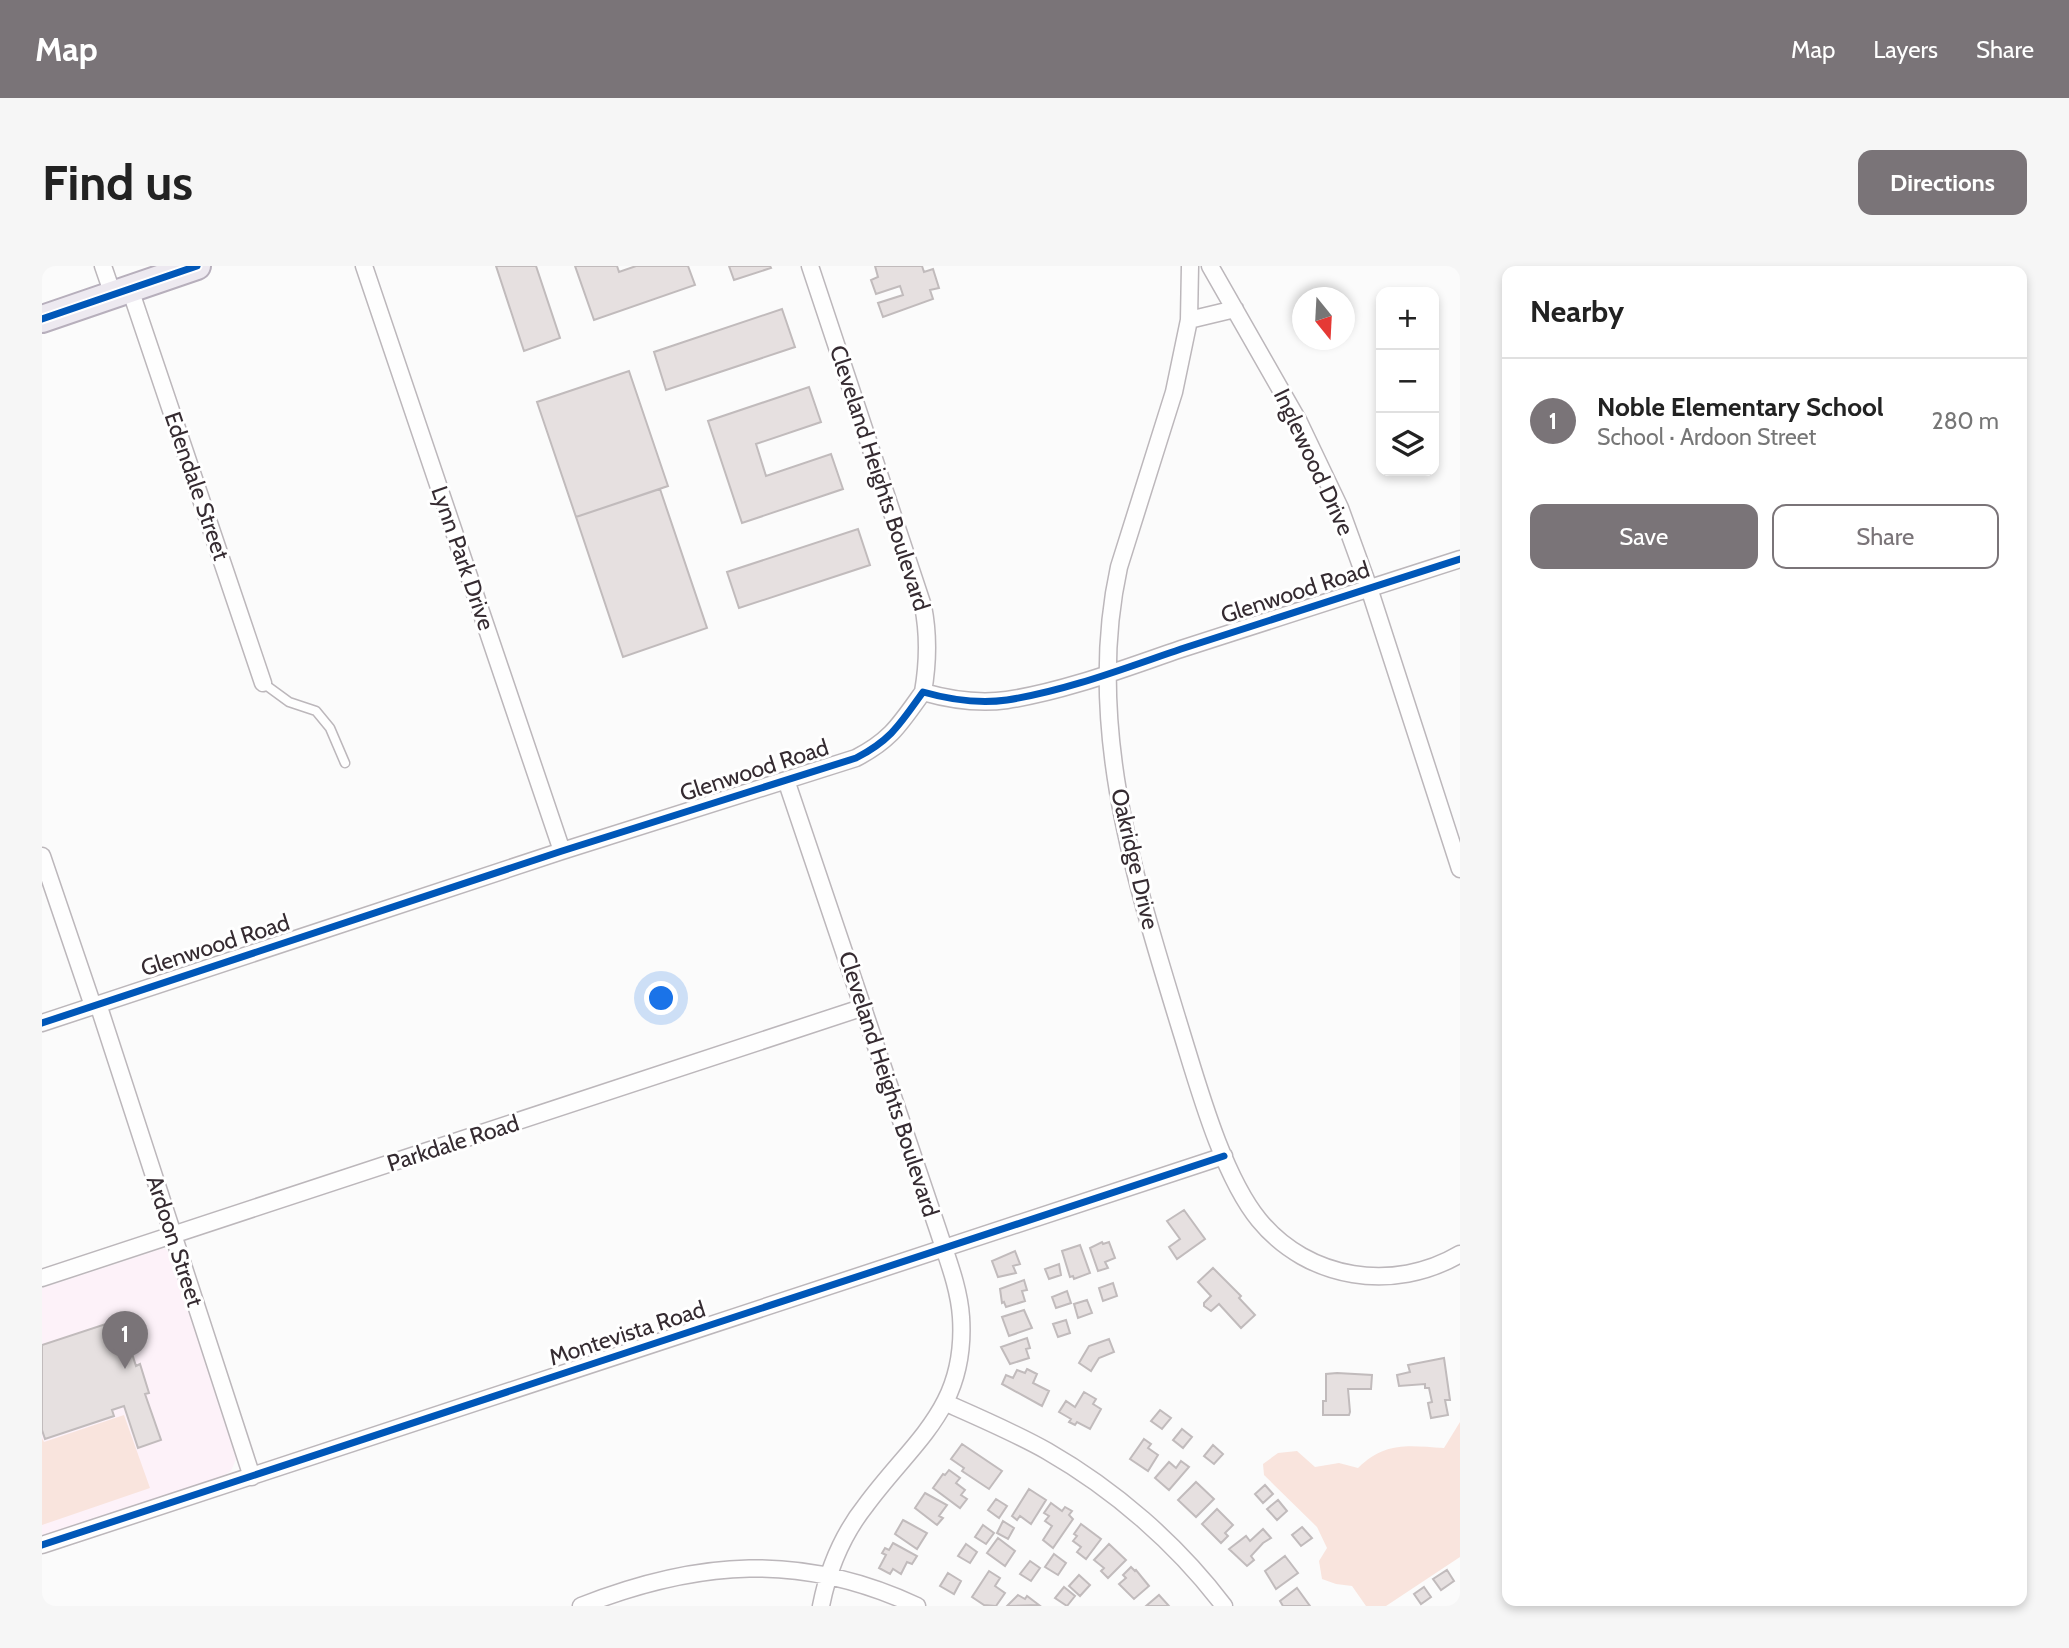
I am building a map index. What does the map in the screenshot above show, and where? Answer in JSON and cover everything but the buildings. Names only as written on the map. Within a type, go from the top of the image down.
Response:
[{"type":"main road","points":[[42,319],[197,266]]},
{"type":"street","name":"Edendale Street","points":[[103,266],[122,292],[263,683]]},
{"type":"street","name":"Lynn Park Drive","points":[[364,266],[562,851]]},
{"type":"street","name":"Cleveland Heights Boulevard","points":[[810,266],[923,606],[928,661],[923,692]]},
{"type":"street","name":"Oakridge Drive","points":[[1190,266],[1189,320],[1174,392],[1113,594],[1107,673],[1112,759],[1139,891],[1189,1058],[1224,1156],[1241,1194],[1259,1220],[1282,1243],[1317,1265],[1353,1275],[1388,1277],[1424,1270],[1460,1254]]},
{"type":"street","name":"Inglewood Drive","points":[[1210,266],[1295,414],[1340,508],[1369,588],[1460,869]]},
{"type":"street","points":[[1189,320],[1235,309]]},
{"type":"street","name":"Glenwood Road","points":[[42,1023],[562,851],[856,758],[892,735],[923,692],[963,701],[1006,700],[1107,673],[1460,559]]},
{"type":"street","name":"Cleveland Heights Boulevard","points":[[786,780],[944,1249],[958,1294],[961,1326],[958,1363],[946,1403],[926,1434],[864,1507],[844,1540],[828,1576],[821,1606]]},
{"type":"street","name":"Ardoon Street","points":[[42,856],[174,1235],[252,1477]]},
{"type":"street","name":"Parkdale Road","points":[[42,1278],[864,1007]]},
{"type":"street","name":"Montevista Road","points":[[42,1545],[1224,1156]]},
{"type":"street","points":[[946,1403],[1045,1450],[1105,1489],[1166,1542],[1224,1606]]},
{"type":"street","points":[[581,1606],[644,1583],[732,1567],[781,1569],[828,1576],[867,1586],[917,1606]]},
{"type":"lane","points":[[263,683],[289,702],[316,711],[330,728],[345,763]]},
{"type":"shaded area","points":[[164,1248],[170,1253],[234,1450],[236,1459],[231,1471],[216,1480],[42,1536],[42,1288]]},
{"type":"shaded area","points":[[124,1415],[150,1488],[42,1525],[42,1438],[44,1442]]},
{"type":"shaded area","points":[[1460,1422],[1460,1557],[1386,1606],[1366,1606],[1352,1586],[1322,1579],[1319,1561],[1327,1548],[1317,1527],[1264,1475],[1263,1464],[1278,1453],[1297,1451],[1315,1467],[1339,1463],[1358,1468],[1368,1459],[1388,1449],[1408,1446],[1444,1448]]},
{"type":"cycle path","points":[[42,319],[197,266]]},
{"type":"cycle path","points":[[42,1023],[562,851],[856,758],[887,738],[923,692],[986,702],[1051,691],[1460,559]]},
{"type":"cycle path","points":[[42,1545],[1224,1156]]},
{"type":"place","name":"Noble Elementary School","points":[[125,1369]]}]
